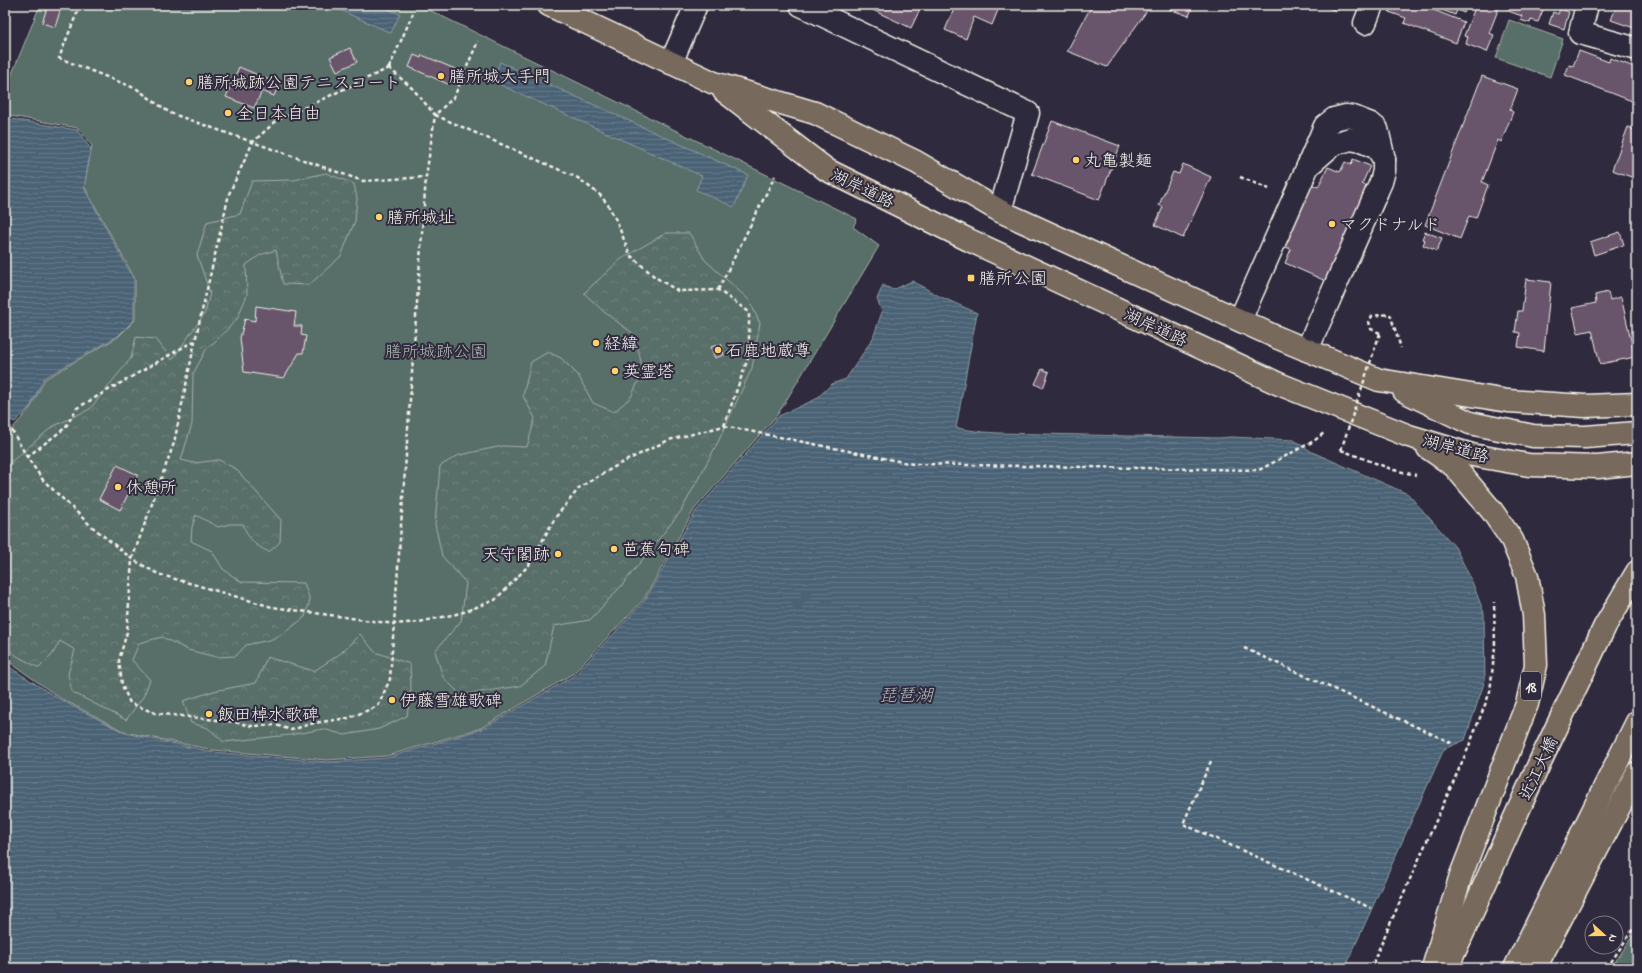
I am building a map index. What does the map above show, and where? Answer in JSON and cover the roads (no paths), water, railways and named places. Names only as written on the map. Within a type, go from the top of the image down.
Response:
[{"type":"main road","name":"湖岸道路","points":[[549,5],[714,83],[815,112],[916,162],[1000,211],[1307,350],[1379,380],[1508,401],[1585,406],[1637,404]]},
{"type":"main road","name":"湖岸道路","points":[[714,83],[827,170],[968,240],[1279,384],[1409,436],[1472,454],[1529,465],[1598,467],[1637,463]]},
{"type":"main road","points":[[1379,380],[1470,423],[1533,436],[1585,437],[1637,433]]},
{"type":"main road","name":"18","points":[[1409,436],[1454,466],[1492,511],[1512,540],[1527,576],[1534,615],[1536,665],[1527,704],[1461,874],[1434,968]]},
{"type":"main road","name":"近江大橋","points":[[1447,968],[1543,755],[1605,626],[1637,572]]},
{"type":"main road","points":[[1515,968],[1637,722]]},
{"type":"main road","points":[[1535,968],[1637,773]]},
{"type":"street","points":[[671,63],[696,5]]},
{"type":"street","points":[[801,5],[1028,113],[1000,211]]},
{"type":"street","points":[[1587,5],[1580,33],[1637,49]]},
{"type":"street","points":[[1240,320],[1308,166],[1332,145],[1350,139],[1361,141],[1377,148],[1384,158],[1384,171],[1381,182],[1307,350]]},
{"type":"water","points":[[329,5],[379,5],[400,14],[391,33]]},
{"type":"water","points":[[500,62],[748,175],[734,207],[696,190],[702,176],[492,81]]},
{"type":"water","points":[[5,118],[77,130],[91,149],[84,188],[134,280],[134,320],[118,336],[44,378],[30,407],[15,422],[5,418]]},
{"type":"water","name":"琵琶湖","points":[[912,281],[939,296],[977,313],[956,428],[999,433],[1218,438],[1231,437],[1294,440],[1312,452],[1408,494],[1455,547],[1471,579],[1484,613],[1485,680],[1465,740],[1444,749],[1345,968],[5,968],[5,663],[59,699],[125,733],[213,752],[328,762],[387,758],[482,729],[575,675],[645,600],[696,511],[779,416],[816,399],[832,384],[846,379],[873,338],[882,312],[877,299],[883,285],[893,290]]},
{"type":"place","name":"膳所城大手門","points":[[441,76]]},
{"type":"place","name":"膳所城跡公園テニスコート","points":[[189,82]]},
{"type":"place","name":"全日本自由","points":[[228,113]]},
{"type":"place","name":"丸亀製麺","points":[[1076,160]]},
{"type":"place","name":"膳所城址","points":[[379,217]]},
{"type":"place","name":"マクドナルド","points":[[1332,224]]},
{"type":"place","name":"膳所公園","points":[[971,278]]},
{"type":"place","name":"経緯","points":[[596,343]]},
{"type":"place","name":"石鹿地蔵尊","points":[[718,350]]},
{"type":"place","name":"英霊塔","points":[[615,371]]},
{"type":"place","name":"休憩所","points":[[118,487]]},
{"type":"place","name":"芭蕉句碑","points":[[614,549]]},
{"type":"place","name":"天守閣跡","points":[[558,554]]},
{"type":"place","name":"伊藤雪雄歌碑","points":[[392,700]]},
{"type":"place","name":"飯田棹水歌碑","points":[[209,714]]},
{"type":"park label","name":"膳所城跡公園","points":[[436,351]]}]
